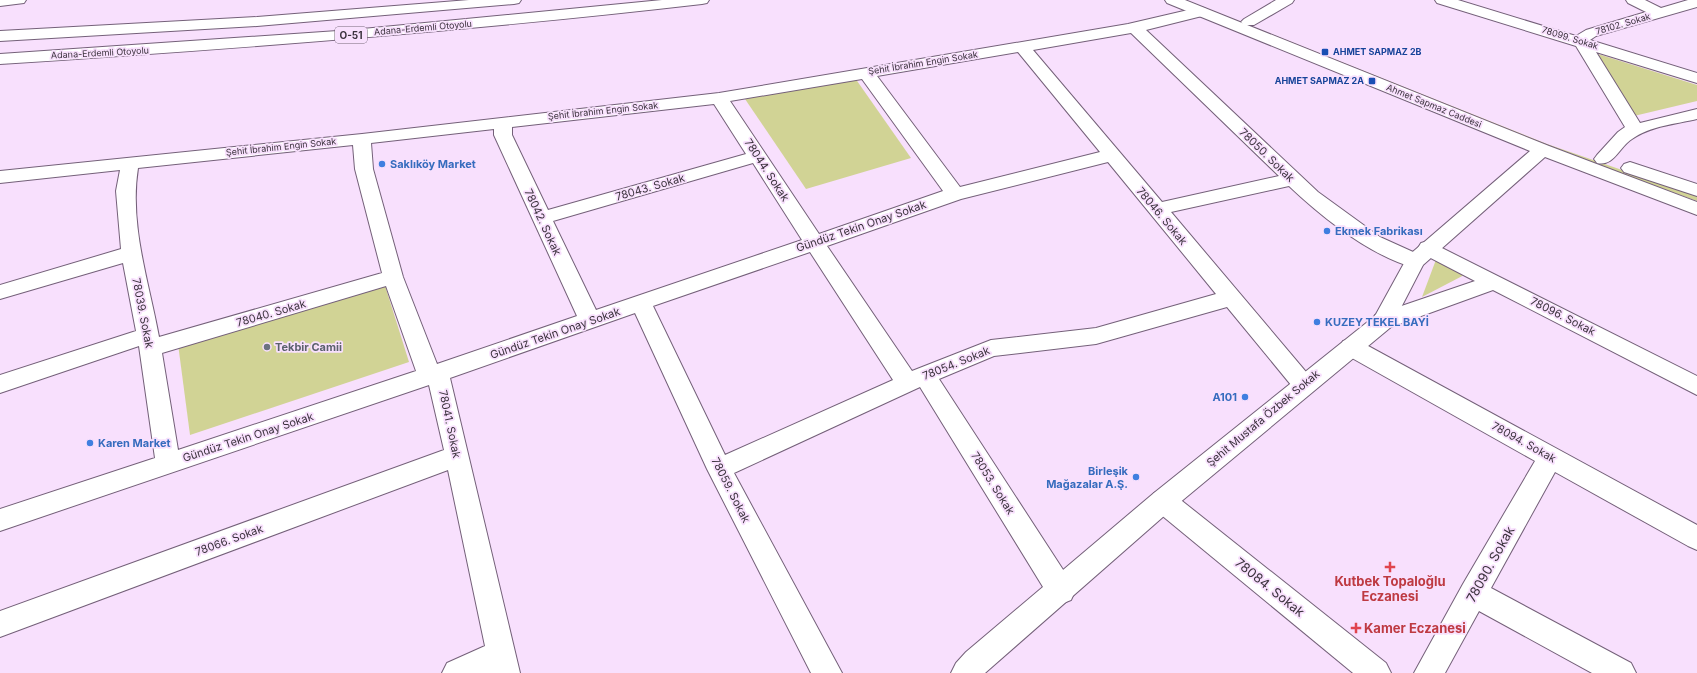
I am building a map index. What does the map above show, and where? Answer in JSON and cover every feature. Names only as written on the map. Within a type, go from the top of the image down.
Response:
[{"type":"main road","points":[[0,2],[19,0]]},
{"type":"main road","name":"Adana-Erdemli Otoyolu","points":[[0,36],[122,30],[315,17],[514,0]]},
{"type":"main road","name":"Adana-Erdemli Otoyolu","points":[[0,59],[158,50],[368,33],[702,0]]},
{"type":"main road","name":"Ahmet Sapmaz Caddesi","points":[[1172,0],[1198,6],[1249,22],[1552,141],[1697,190]]},
{"type":"main road","points":[[1249,22],[1287,0]]},
{"type":"main road","name":"78099. Sokak","points":[[1442,0],[1581,41],[1697,78]]},
{"type":"main road","points":[[1633,0],[1659,13]]},
{"type":"main road","name":"78102. Sokak","points":[[1635,129],[1581,41],[1582,38],[1591,33],[1697,2]]},
{"type":"main road","name":"Ahmet Sapmaz Caddesi","points":[[1198,6],[1543,150],[1697,209]]},
{"type":"main road","name":"Şehit İbrahim Engin Sokak","points":[[0,177],[719,98],[1136,28],[1198,6]]},
{"type":"main road","name":"78050. Sokak","points":[[1136,28],[1311,196],[1373,242],[1421,254]]},
{"type":"main road","name":"78046. Sokak","points":[[1022,47],[1304,385]]},
{"type":"main road","points":[[866,73],[955,194]]},
{"type":"main road","name":"78044. Sokak","points":[[719,98],[815,242]]},
{"type":"main road","points":[[1603,159],[1624,136],[1635,129],[1697,114]]},
{"type":"main road","name":"78042. Sokak","points":[[503,122],[503,135],[590,320]]},
{"type":"main road","name":"78041. Sokak","points":[[362,138],[364,169],[392,277],[426,368],[441,382],[502,664]]},
{"type":"main road","name":"Şehit Mustafa Özbek Sokak","points":[[966,673],[976,662],[1061,591],[1163,501],[1382,321],[1421,254],[1543,150]]},
{"type":"main road","name":"Gündüz Tekin Onay Sokak","points":[[0,520],[432,375],[955,194],[1112,155]]},
{"type":"main road","name":"78043. Sokak","points":[[542,218],[758,156]]},
{"type":"main road","name":"78039. Sokak","points":[[130,163],[125,191],[131,253],[149,342],[168,463]]},
{"type":"main road","points":[[1156,209],[1292,179]]},
{"type":"main road","name":"78053. Sokak","points":[[815,242],[916,380],[1061,591]]},
{"type":"main road","points":[[0,292],[131,253]]},
{"type":"main road","name":"78096. Sokak","points":[[1421,254],[1496,282],[1697,386]]},
{"type":"main road","name":"78040. Sokak","points":[[0,384],[149,342],[392,277]]},
{"type":"main road","points":[[1382,321],[1496,282]]},
{"type":"main road","name":"78054. Sokak","points":[[719,469],[916,380],[991,348],[1096,336],[1231,298]]},
{"type":"main road","name":"78059. Sokak","points":[[641,303],[719,469],[827,673]]},
{"type":"main road","name":"78094. Sokak","points":[[1351,347],[1697,538]]},
{"type":"main road","name":"78066. Sokak","points":[[0,624],[457,456]]},
{"type":"main road","name":"78090. Sokak","points":[[1429,673],[1550,456]]},
{"type":"main road","name":"78084. Sokak","points":[[1163,501],[1376,673]]},
{"type":"main road","points":[[1473,593],[1621,673]]},
{"type":"main road","points":[[457,673],[502,664]]},
{"type":"green space","points":[[1181,0],[1186,0],[1547,144],[1697,196],[1697,201],[1545,146]]},
{"type":"green space","points":[[1598,54],[1697,85],[1697,101],[1634,116]]},
{"type":"green space","points":[[855,78],[911,158],[806,189],[745,99]]},
{"type":"green space","points":[[1437,257],[1470,272],[1422,297]]},
{"type":"green space","points":[[383,279],[409,362],[190,435],[178,344]]},
{"type":"place","name":"AHMET SAPMAZ 2B","points":[[1325,52]]},
{"type":"place","name":"AHMET SAPMAZ 2A","points":[[1372,81]]},
{"type":"place","name":"Saklıköy Market","points":[[382,164]]},
{"type":"place","name":"Ekmek Fabrikası","points":[[1327,231]]},
{"type":"place","name":"KUZEY TEKEL BAYİ","points":[[1317,322]]},
{"type":"place","name":"Tekbir Camii","points":[[267,347]]},
{"type":"place","name":"A101","points":[[1245,397]]},
{"type":"place","name":"Karen Market","points":[[90,443]]},
{"type":"place","name":"Birleşik Mağazalar A.Ş.","points":[[1136,477]]},
{"type":"place","name":"Kutbek Topaloğlu Eczanesi","points":[[1390,567]]},
{"type":"place","name":"Kamer Eczanesi","points":[[1356,628]]}]
